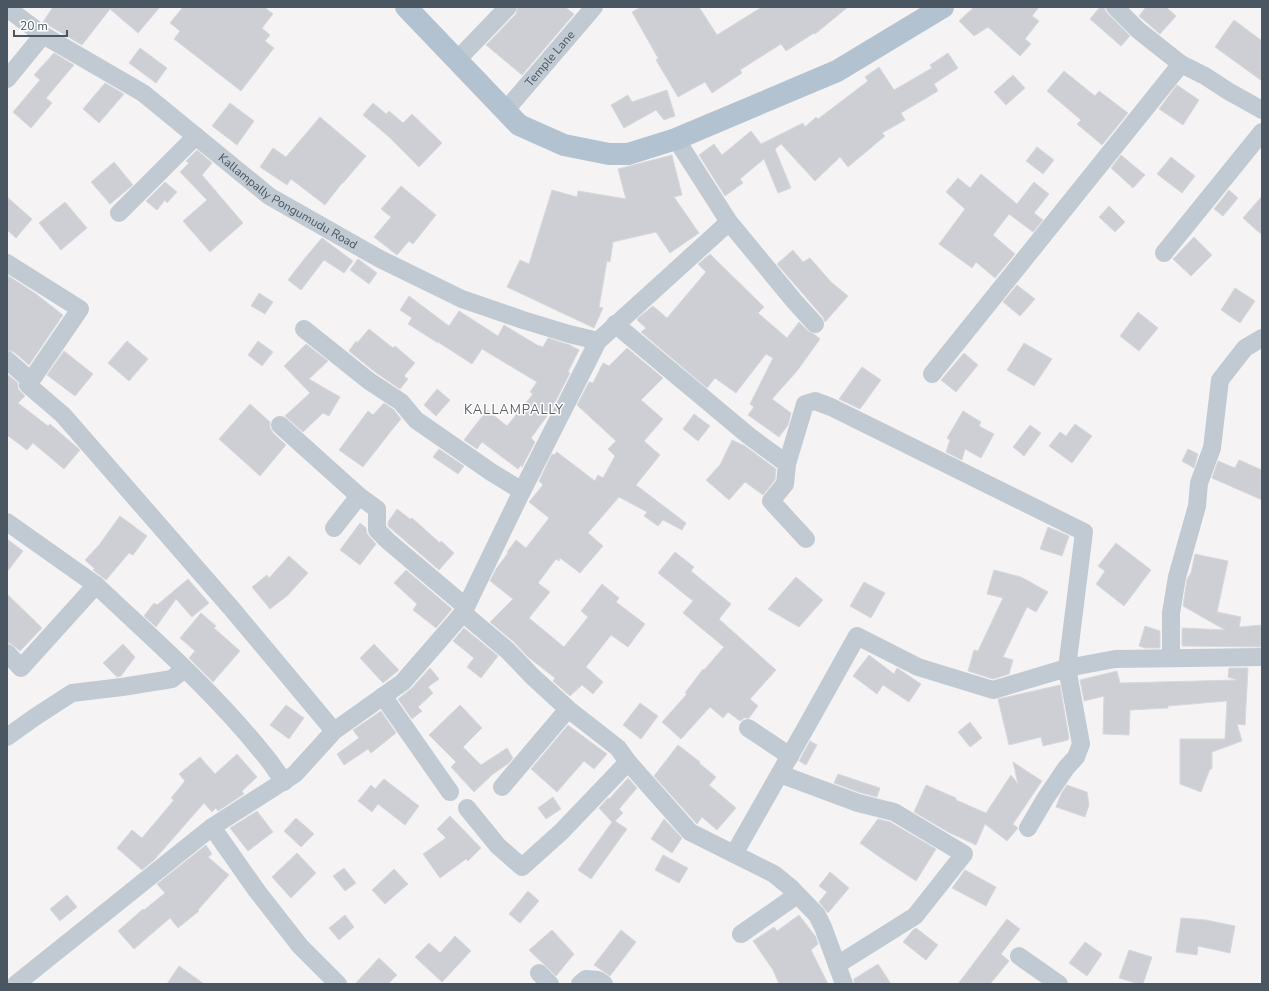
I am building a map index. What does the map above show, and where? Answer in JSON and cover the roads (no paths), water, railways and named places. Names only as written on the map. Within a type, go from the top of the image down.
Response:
[{"type":"main road","points":[[406,7],[519,125],[564,145],[609,154],[628,154],[676,139],[838,71],[943,7]]},
{"type":"street","points":[[457,60],[508,7]]},
{"type":"street","name":"Temple Lane","points":[[505,111],[594,7]]},
{"type":"street","points":[[1115,7],[1138,30],[1181,64],[1205,76],[1262,110]]},
{"type":"street","name":"Kallampally Pongumudu Road","points":[[7,8],[43,35],[143,93],[270,196],[380,259],[462,299],[569,334],[598,341]]},
{"type":"street","points":[[7,79],[43,35]]},
{"type":"street","points":[[932,374],[1181,64]]},
{"type":"street","points":[[1164,253],[1262,132]]},
{"type":"street","points":[[119,213],[196,136]]},
{"type":"street","points":[[676,139],[729,222],[815,324]]},
{"type":"street","points":[[16,984],[212,827],[295,774],[334,731],[403,682],[465,610],[522,492],[598,341],[729,222]]},
{"type":"street","points":[[7,263],[80,309],[28,385],[63,415],[232,609],[334,731]]},
{"type":"street","points":[[615,324],[749,436],[787,464]]},
{"type":"street","points":[[304,329],[364,377],[401,402],[416,420],[522,492]]},
{"type":"street","points":[[1171,658],[1171,613],[1177,577],[1197,506],[1199,483],[1212,448],[1220,380],[1245,348],[1262,338]]},
{"type":"street","points":[[7,360],[31,381]]},
{"type":"street","points":[[806,539],[771,501],[785,484],[787,464],[805,404],[815,401],[831,407],[1084,532],[1067,668],[1081,744],[1076,757],[1066,768],[1045,799],[1028,828]]},
{"type":"street","points":[[280,425],[359,496],[377,509],[377,530],[388,541],[465,610],[533,677],[568,708],[618,748],[628,762],[690,832],[774,874],[798,895],[817,915],[823,927],[844,984]]},
{"type":"street","points":[[334,528],[359,496]]},
{"type":"street","points":[[7,522],[96,585],[184,669],[236,722],[263,753],[284,782]]},
{"type":"street","points":[[7,653],[21,668],[96,585]]},
{"type":"street","points":[[734,854],[857,636],[918,667],[993,690],[1067,668],[1115,659],[1262,657]]},
{"type":"street","points":[[7,737],[72,693],[172,679],[184,669]]},
{"type":"street","points":[[383,696],[450,792]]},
{"type":"street","points":[[502,787],[568,708]]},
{"type":"street","points":[[748,728],[790,756]]},
{"type":"street","points":[[467,808],[498,846],[522,867],[561,832],[628,762]]},
{"type":"street","points":[[780,774],[858,803],[894,812],[964,854],[915,916],[837,964]]},
{"type":"street","points":[[212,827],[257,891],[300,946],[338,984]]},
{"type":"street","points":[[741,934],[798,895]]},
{"type":"street","points":[[1019,956],[1059,984]]},
{"type":"street","points":[[580,984],[586,979],[598,980],[604,984]]},
{"type":"district","name":"KALLAMPALLY","points":[[514,409]]}]
